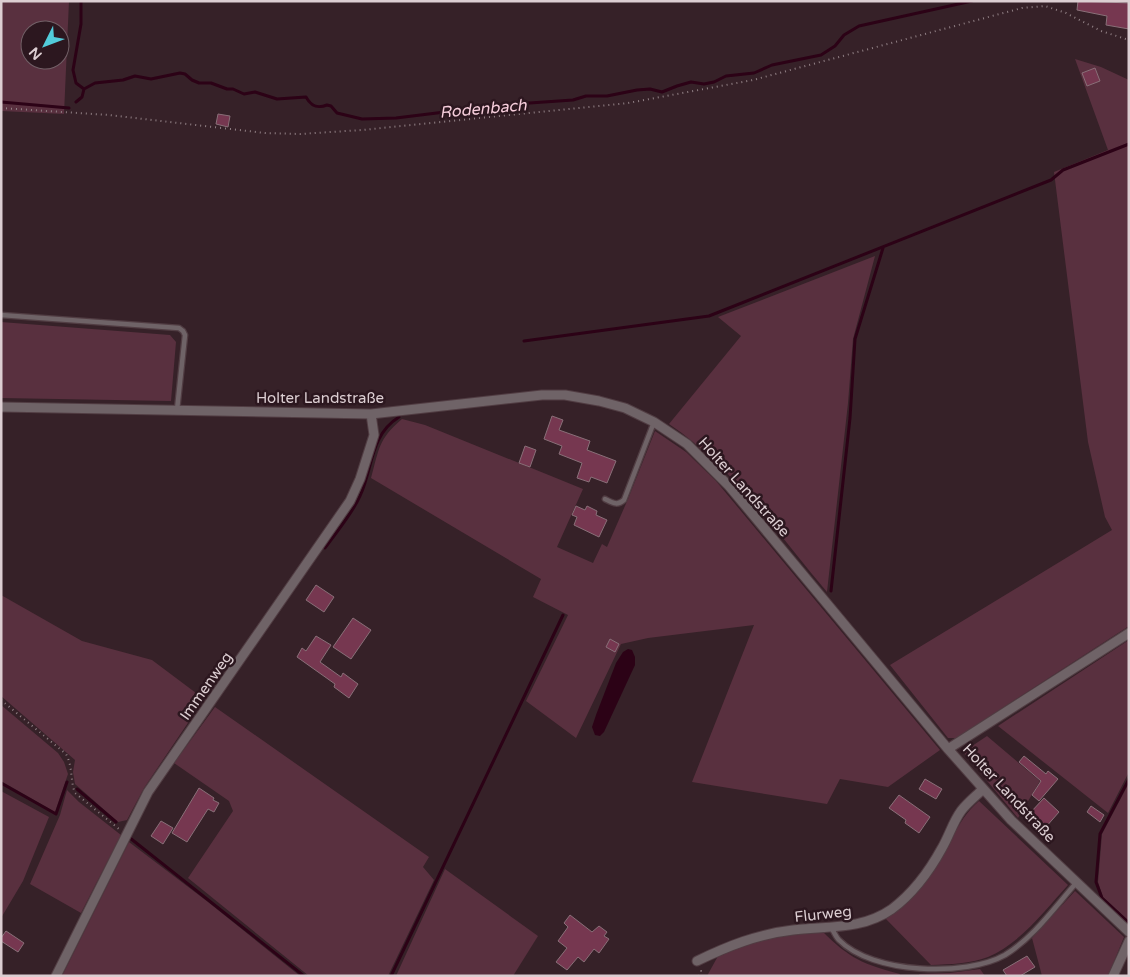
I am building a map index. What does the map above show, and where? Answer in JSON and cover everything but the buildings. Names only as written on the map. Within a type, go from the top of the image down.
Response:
[{"type":"street","name":"Holter Landstraße","points":[[1,407],[371,414],[542,395],[565,395],[625,408],[654,422],[686,444],[729,486],[983,790],[1010,820],[1129,932]]},
{"type":"street","name":"Immenweg","points":[[56,976],[148,792],[350,500],[360,479],[374,434],[371,414]]},
{"type":"street","points":[[948,749],[1129,633]]},
{"type":"street","name":"Flurweg","points":[[696,961],[725,947],[758,936],[793,930],[852,926],[873,920],[893,908],[923,877],[941,850],[961,811],[983,790]]},
{"type":"street","points":[[1113,976],[1129,941]]},
{"type":"lane","points":[[1,315],[178,328],[183,330],[185,335],[176,410]]},
{"type":"lane","points":[[605,499],[614,504],[624,500],[654,422]]},
{"type":"lane","points":[[831,927],[838,939],[851,950],[866,958],[908,969],[954,969],[976,966],[990,962],[1018,946],[1032,934],[1077,882]]},
{"type":"path","points":[[1,108],[109,114],[265,134],[300,134],[372,129],[628,103],[753,80],[1022,8],[1045,6],[1066,13],[1101,32],[1129,40]]},
{"type":"path","points":[[1,700],[66,754],[70,763],[72,786],[75,793],[100,815],[127,834]]},
{"type":"shaded area","points":[[1,1],[69,1],[68,20],[20,20],[20,70],[66,70],[64,114],[1,111]]},
{"type":"shaded area","points":[[1075,59],[1101,67],[1129,80],[1129,626],[956,738],[948,738],[890,665],[1112,530],[1105,517],[1088,442],[1054,172],[1108,150]]},
{"type":"shaded area","points":[[875,256],[853,339],[848,403],[827,592],[754,502],[714,460],[669,424],[741,336],[718,317]]},
{"type":"shaded area","points":[[1,322],[170,335],[176,342],[171,401],[1,398]]},
{"type":"shaded area","points":[[402,419],[425,425],[583,489],[557,547],[593,563],[602,544],[607,547],[655,431],[686,452],[716,481],[940,750],[888,787],[840,779],[827,804],[692,782],[754,625],[648,638],[621,644],[576,738],[526,701],[568,615],[533,597],[541,579],[371,478],[380,446],[388,433]]},
{"type":"shaded area","points":[[1,595],[82,641],[152,660],[204,699],[144,788],[127,820],[118,822],[75,784],[73,772],[75,760],[1,696]]},
{"type":"shaded area","points":[[1129,640],[1129,772],[1108,813],[998,726]]},
{"type":"shaded area","points":[[628,649],[632,650],[635,657],[635,665],[604,732],[600,736],[595,735],[592,727],[596,715],[616,663],[623,652]]},
{"type":"shaded area","points":[[1,705],[58,753],[64,762],[68,774],[55,812],[1,781]]},
{"type":"shaded area","points":[[215,707],[429,857],[423,867],[434,880],[388,976],[309,976],[188,878],[233,811],[229,801],[174,763]]},
{"type":"shaded area","points":[[987,736],[1040,781],[1018,818],[963,752]]},
{"type":"shaded area","points":[[1129,783],[1129,921],[1103,897],[1098,882],[1102,834]]},
{"type":"shaded area","points":[[67,790],[79,802],[121,835],[81,913],[30,884],[60,815]]},
{"type":"shaded area","points":[[1,791],[49,817],[23,881],[1,918]]},
{"type":"shaded area","points":[[979,801],[1068,885],[1022,935],[1000,951],[974,961],[931,965],[885,918],[932,872],[958,826]]},
{"type":"shaded area","points":[[129,842],[208,902],[300,976],[62,976]]},
{"type":"shaded area","points":[[445,869],[538,936],[513,976],[396,976]]},
{"type":"shaded area","points":[[1075,891],[1124,937],[1108,976],[1042,976],[1032,938]]},
{"type":"shaded area","points":[[822,931],[849,954],[876,967],[900,974],[899,976],[707,976],[718,956],[740,944],[768,937]]},
{"type":"shaded area","points":[[980,969],[985,976],[920,976],[919,974],[950,973]]},
{"type":"waterway","name":"Rodenbach","points":[[81,1],[81,24],[73,70],[76,83],[84,89]]},
{"type":"waterway","name":"Rodenbach","points":[[84,89],[95,83],[123,80],[135,76],[151,79],[180,73],[199,83],[211,83],[244,94],[255,92],[277,99],[306,97],[315,106],[331,106],[337,113],[362,119],[396,118],[502,105],[573,100],[586,96],[607,96],[637,90],[650,89],[662,92],[691,82],[704,84],[714,82],[726,76],[754,73],[772,65],[821,55],[835,46],[844,35],[859,26],[972,1]]},
{"type":"waterway","points":[[76,102],[82,97],[84,89]]},
{"type":"waterway","points":[[1,102],[69,108]]},
{"type":"waterway","points":[[524,341],[709,316],[1051,180],[1063,170],[1129,144]]},
{"type":"waterway","points":[[831,591],[850,418],[855,339],[883,248]]},
{"type":"waterway","points":[[325,548],[357,503],[373,453],[382,433],[399,417]]},
{"type":"waterway","points":[[391,976],[563,615]]},
{"type":"waterway","points":[[1129,779],[1100,834],[1096,882],[1102,898],[1129,923]]},
{"type":"waterway","points":[[1,783],[56,814],[67,782]]},
{"type":"waterway","points":[[77,789],[116,822]]},
{"type":"waterway","points":[[130,838],[304,976]]}]
